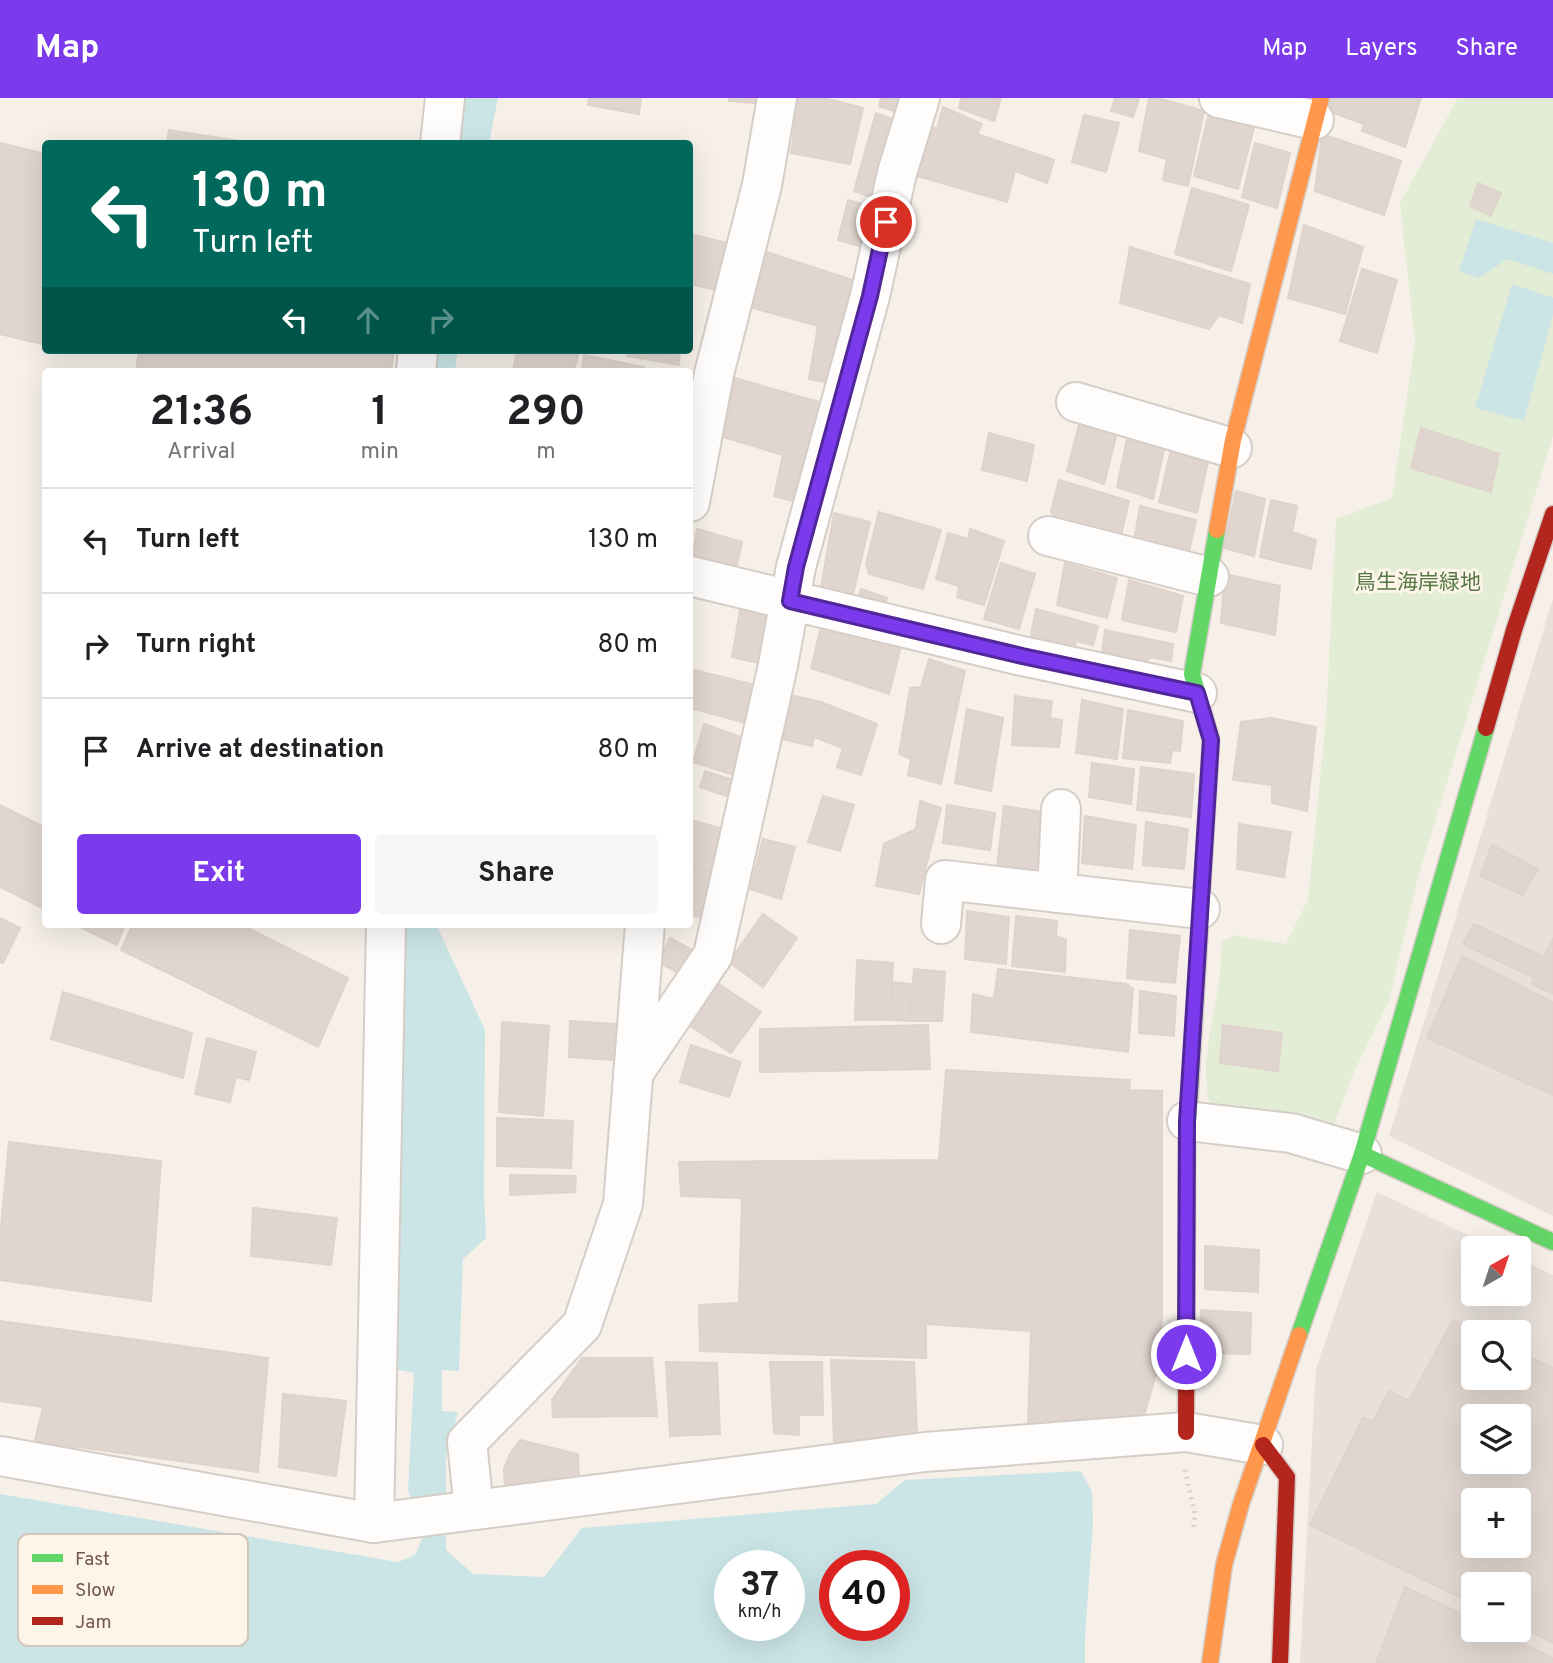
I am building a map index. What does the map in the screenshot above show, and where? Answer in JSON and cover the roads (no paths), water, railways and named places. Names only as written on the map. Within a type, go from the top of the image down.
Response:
[{"type":"street","points":[[440,140],[445,98]]},
{"type":"street","points":[[693,486],[714,374],[762,185],[777,98]]},
{"type":"street","points":[[633,1074],[713,955],[796,567],[870,296],[897,173],[920,98]]},
{"type":"street","points":[[1186,1432],[1187,1121],[1211,740],[1192,674],[1232,448],[1318,109],[1219,98]]},
{"type":"street","points":[[1076,402],[1232,448]]},
{"type":"street","points":[[1210,1663],[1224,1565],[1241,1504],[1362,1154],[1514,630],[1553,514]]},
{"type":"street","points":[[1048,536],[1209,577]]},
{"type":"street","points":[[693,577],[1022,656],[1197,693]]},
{"type":"street","points":[[1056,892],[1061,809]]},
{"type":"street","points":[[941,924],[944,880],[1200,909]]},
{"type":"street","points":[[374,1523],[386,928]]},
{"type":"street","points":[[474,1510],[467,1442],[582,1325],[623,1204],[645,928]]},
{"type":"street","points":[[1187,1121],[1291,1133],[1362,1154],[1553,1242]]},
{"type":"street","points":[[0,1456],[374,1523],[925,1452],[1186,1432],[1263,1445],[1287,1478],[1280,1663]]},
{"type":"water","points":[[460,98],[498,98],[490,140],[453,140]]},
{"type":"water","points":[[1476,219],[1553,243],[1553,274],[1507,259],[1479,278],[1459,271]]},
{"type":"water","points":[[1512,284],[1553,298],[1553,315],[1524,421],[1475,408]]},
{"type":"water","points":[[424,354],[457,354],[455,368],[422,368]]},
{"type":"water","points":[[395,928],[438,928],[485,1030],[486,1238],[463,1259],[459,1371],[442,1370],[442,1411],[458,1412],[446,1457],[446,1550],[473,1574],[544,1577],[582,1528],[876,1504],[905,1480],[1081,1471],[1092,1492],[1093,1523],[1085,1663],[0,1663],[0,1494],[234,1534],[18,1534],[18,1646],[248,1646],[248,1536],[398,1562],[415,1555],[423,1536],[408,1490],[414,1373],[394,1369]]},
{"type":"park label","name":"鳥生海岸緑地","points":[[1418,582]]}]
